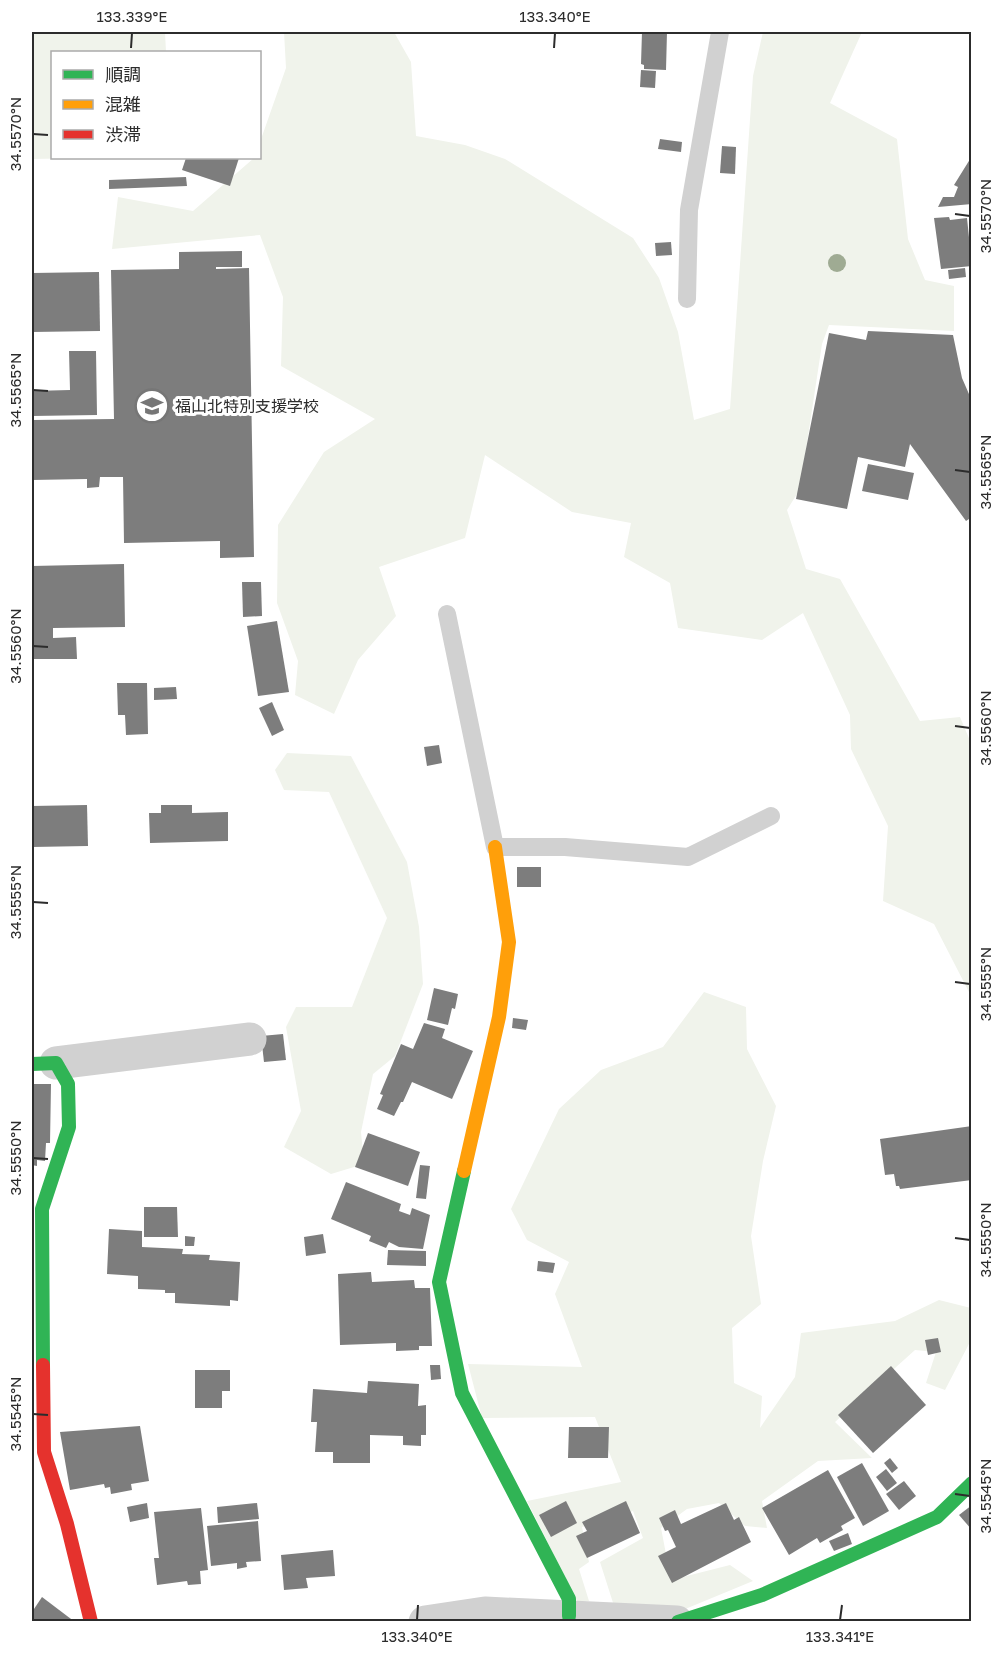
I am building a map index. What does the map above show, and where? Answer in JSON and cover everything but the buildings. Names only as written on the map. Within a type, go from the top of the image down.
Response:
[{"type":"street","points":[[495,847],[508,942],[499,1017],[439,1282],[462,1393],[569,1599],[569,1616]]},
{"type":"street","points":[[44,1064],[250,1039]]},
{"type":"street","points":[[44,1064],[68,1084],[69,1127],[42,1209],[44,1452],[67,1524],[91,1622]]},
{"type":"street","points":[[425,1622],[485,1613],[678,1622],[762,1595],[937,1517],[972,1483]]},
{"type":"lane","points":[[687,299],[689,210],[720,32]]},
{"type":"lane","points":[[447,614],[495,847],[565,847],[688,857],[771,816]]},
{"type":"shaded area","points":[[32,32],[165,32],[166,51],[51,51],[51,159],[32,159]]},
{"type":"shaded area","points":[[284,32],[394,32],[411,62],[416,136],[465,145],[505,159],[633,238],[659,278],[678,332],[694,420],[730,409],[753,76],[763,32],[862,32],[830,103],[897,139],[908,239],[925,280],[954,286],[954,331],[829,325],[822,344],[800,489],[787,510],[806,569],[840,579],[920,721],[960,717],[971,743],[971,996],[934,924],[883,901],[888,826],[851,749],[850,715],[803,613],[762,640],[678,628],[670,583],[624,557],[631,523],[572,512],[485,455],[465,538],[379,567],[396,616],[358,660],[334,714],[295,695],[298,661],[277,603],[278,525],[324,452],[375,419],[281,366],[283,297],[260,235],[112,249],[118,197],[193,211],[253,159],[261,159],[261,139],[286,68]]},
{"type":"shaded area","points":[[287,753],[351,756],[407,862],[419,927],[423,984],[395,1056],[373,1074],[361,1132],[364,1164],[331,1174],[284,1147],[301,1111],[286,1027],[296,1007],[352,1007],[387,918],[329,792],[284,790],[275,770]]},
{"type":"shaded area","points":[[704,992],[746,1007],[747,1049],[776,1106],[763,1161],[751,1236],[761,1304],[732,1328],[734,1383],[762,1396],[760,1428],[795,1377],[801,1333],[895,1321],[939,1300],[971,1308],[971,1340],[945,1390],[926,1383],[936,1352],[915,1350],[835,1422],[872,1458],[818,1461],[762,1501],[767,1528],[745,1526],[719,1503],[687,1509],[661,1528],[671,1580],[730,1565],[753,1581],[678,1612],[615,1609],[600,1562],[643,1538],[633,1511],[582,1527],[589,1562],[579,1569],[589,1601],[577,1601],[527,1501],[621,1482],[595,1417],[482,1418],[468,1364],[582,1367],[555,1294],[569,1262],[527,1240],[511,1209],[559,1109],[601,1070],[663,1047]]},
{"type":"traffic: fast","points":[[32,1064],[56,1063],[68,1084],[69,1127],[42,1209],[43,1365]]},
{"type":"traffic: fast","points":[[464,1171],[439,1282],[462,1393],[569,1599],[569,1616]]},
{"type":"traffic: fast","points":[[678,1622],[762,1595],[937,1517],[972,1483]]},
{"type":"traffic: slow","points":[[464,1171],[499,1017],[509,942],[495,847]]},
{"type":"traffic: jam","points":[[43,1365],[44,1452],[67,1524],[91,1622]]},
{"type":"place","name":"福山北特別支援学校","points":[[152,406]]}]
